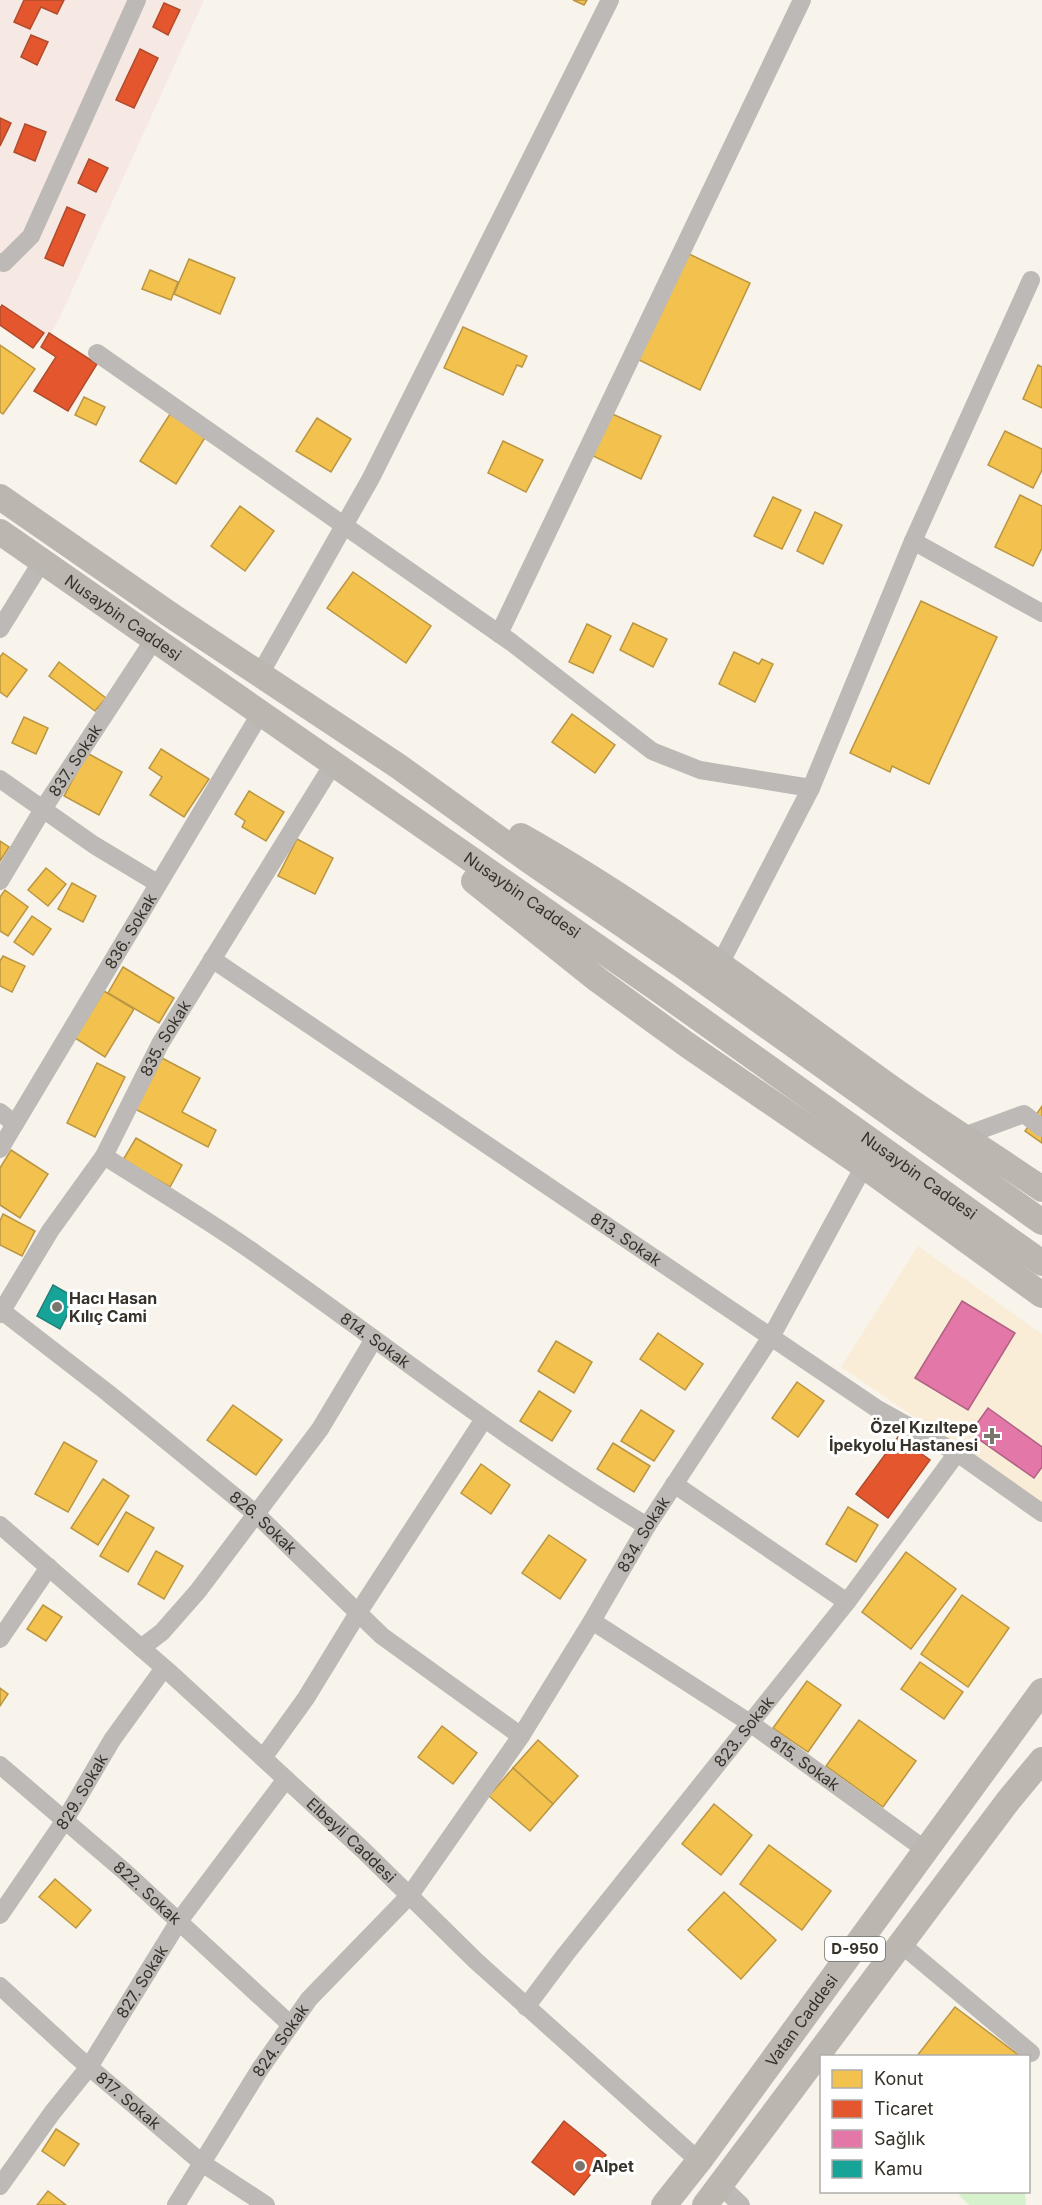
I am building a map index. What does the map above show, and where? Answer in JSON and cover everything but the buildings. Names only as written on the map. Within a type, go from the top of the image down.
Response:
[{"type":"highway","name":"Nusaybin Caddesi","points":[[0,497],[172,616],[398,766],[1042,1222]]},
{"type":"highway","name":"Nusaybin Caddesi","points":[[0,532],[664,994],[1042,1263]]},
{"type":"highway","points":[[333,764],[598,980],[864,1166],[1042,1295]]},
{"type":"highway","points":[[398,766],[533,843],[720,964],[890,1087],[1042,1189]]},
{"type":"highway","name":"Vatan Caddesi","points":[[664,2205],[699,2161],[927,1851],[1042,1691]]},
{"type":"highway","name":"Vatan Caddesi","points":[[705,2205],[1008,1801],[1042,1760]]},
{"type":"street","points":[[0,262],[4,263],[31,236],[137,0]]},
{"type":"street","points":[[260,674],[372,478],[610,0]]},
{"type":"street","points":[[499,634],[801,0]]},
{"type":"street","points":[[720,964],[811,788],[913,541],[1031,280]]},
{"type":"street","points":[[97,353],[499,634],[652,751],[700,770],[811,788]]},
{"type":"street","points":[[913,541],[1042,613]]},
{"type":"street","points":[[0,629],[42,561]]},
{"type":"street","name":"837. Sokak","points":[[0,881],[43,809],[153,640]]},
{"type":"street","name":"836. Sokak","points":[[0,1149],[260,714]]},
{"type":"street","name":"835. Sokak","points":[[1,1312],[7,1287],[104,1156],[160,1044],[333,764]]},
{"type":"street","points":[[0,778],[94,845],[157,883]]},
{"type":"street","name":"813. Sokak","points":[[212,959],[876,1408],[957,1453],[1042,1513]]},
{"type":"street","points":[[0,1112],[15,1124]]},
{"type":"street","points":[[963,1136],[1024,1114],[1042,1128]]},
{"type":"street","name":"814. Sokak","points":[[104,1156],[254,1253],[484,1419],[647,1526]]},
{"type":"street","name":"834. Sokak","points":[[410,1895],[521,1736],[647,1526],[771,1337],[864,1166]]},
{"type":"street","name":"826. Sokak","points":[[1,1312],[108,1393],[255,1513],[382,1636],[521,1736]]},
{"type":"street","points":[[141,1648],[162,1632],[198,1591],[320,1429],[374,1339]]},
{"type":"street","points":[[263,1758],[306,1698],[358,1613],[484,1419]]},
{"type":"street","name":"823. Sokak","points":[[526,2007],[848,1602],[957,1453]]},
{"type":"street","points":[[674,1484],[848,1602]]},
{"type":"street","name":"Elbeyli Caddesi","points":[[0,1525],[263,1758],[410,1895],[476,1961],[699,2161]]},
{"type":"street","points":[[0,1639],[49,1568]]},
{"type":"street","name":"815. Sokak","points":[[592,1621],[750,1723],[927,1851]]},
{"type":"street","name":"829. Sokak","points":[[0,1915],[65,1820],[112,1740],[164,1668]]},
{"type":"street","name":"822. Sokak","points":[[0,1765],[179,1921],[291,2025]]},
{"type":"street","name":"827. Sokak","points":[[0,2186],[52,2113],[89,2067],[179,1921],[286,1779]]},
{"type":"street","name":"824. Sokak","points":[[176,2205],[260,2070],[309,2000],[410,1895]]},
{"type":"street","points":[[901,1944],[1031,2053]]},
{"type":"street","name":"817. Sokak","points":[[0,1986],[89,2067],[202,2163],[266,2205]]},
{"type":"street","points":[[720,2185],[741,2205]]},
{"type":"shaded area","points":[[0,0],[204,0],[59,319],[43,347],[0,311]]},
{"type":"shaded area","name":"Özel Kızıltepe İpekyolu Hastanesi","points":[[918,1246],[1042,1334],[1042,1504],[841,1367]]},
{"type":"green space","points":[[958,2193],[1025,2193],[1026,2205],[969,2205]]},
{"type":"place","name":"Hacı Hasan Kılıç Cami","points":[[57,1307]]},
{"type":"place","name":"Özel Kızıltepe İpekyolu Hastanesi","points":[[992,1436]]},
{"type":"place","name":"Alpet","points":[[580,2166]]}]
